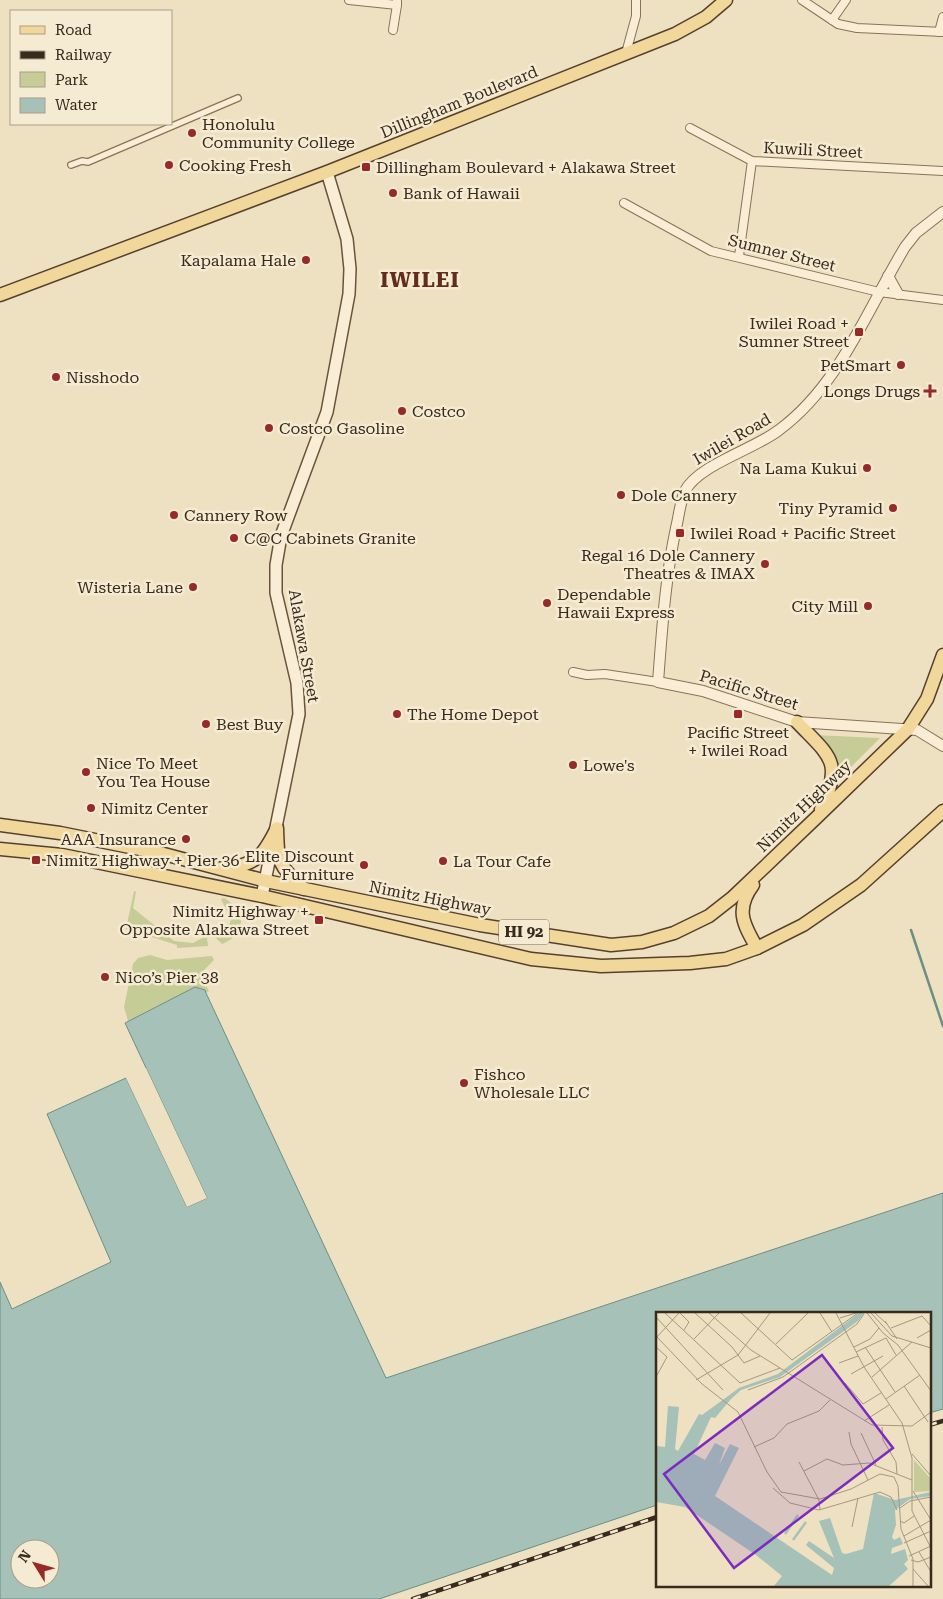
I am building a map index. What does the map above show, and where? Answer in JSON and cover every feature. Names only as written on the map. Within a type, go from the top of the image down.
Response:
[{"type":"main road","name":"Dillingham Boulevard","points":[[0,295],[327,172],[626,53],[691,26],[726,0]]},
{"type":"main road","name":"Alakawa Street","points":[[262,896],[299,714],[297,683],[277,598],[276,565],[281,536],[327,412],[350,281],[348,239],[327,172]]},
{"type":"main road","name":"Nimitz Highway","points":[[0,825],[60,833],[227,869],[266,881],[480,925],[620,944],[652,940],[694,924],[732,898],[908,729],[926,699],[943,655]]},
{"type":"main road","points":[[797,722],[822,746],[832,765],[830,791],[817,817]]},
{"type":"main road","name":"HI 92","points":[[0,849],[62,855],[262,896],[531,959],[601,966],[716,961],[757,948],[798,928],[847,896],[943,811]]},
{"type":"main road","points":[[227,869],[255,861],[265,851],[277,828]]},
{"type":"main road","points":[[277,828],[278,859],[284,870],[304,888]]},
{"type":"main road","points":[[757,948],[746,930],[742,911],[746,894],[763,868]]},
{"type":"street","points":[[349,0],[397,2],[393,30]]},
{"type":"street","points":[[626,53],[636,16],[636,0]]},
{"type":"street","points":[[802,0],[832,20],[857,28],[941,32],[943,17]]},
{"type":"street","points":[[832,20],[846,0]]},
{"type":"street","points":[[71,165],[82,161],[88,162],[238,98]]},
{"type":"street","name":"Kuwili Street","points":[[690,128],[752,161],[943,171]]},
{"type":"street","points":[[740,256],[752,161]]},
{"type":"street","name":"Sumner Street","points":[[624,203],[703,248],[879,292],[943,300]]},
{"type":"street","name":"Iwilei Road","points":[[658,682],[668,571],[685,491],[701,473],[766,440],[790,422],[810,402],[835,370],[910,240],[943,212]]},
{"type":"street","points":[[888,276],[898,294]]},
{"type":"street","name":"Pacific Street","points":[[573,672],[587,675],[613,675],[703,691],[797,722],[917,730],[943,746]]},
{"type":"green space","points":[[813,735],[880,738],[835,783]]},
{"type":"green space","points":[[134,891],[136,892],[133,908],[174,941],[193,943],[204,937],[226,932],[231,920],[221,899],[224,898],[237,909],[241,922],[240,928],[230,940],[222,944],[214,936],[207,938],[208,946],[177,948],[177,945],[126,929]]},
{"type":"green space","points":[[150,955],[167,960],[212,956],[214,960],[200,974],[209,991],[206,993],[205,990],[195,987],[128,1021],[124,1007],[133,964],[138,958]]},
{"type":"water","points":[[195,987],[205,990],[386,1378],[943,1193],[943,1409],[930,1413],[930,1312],[656,1312],[656,1505],[379,1599],[0,1599],[0,1282],[12,1309],[111,1262],[47,1114],[126,1078],[187,1207],[207,1198],[125,1023]]},
{"type":"pier","points":[[146,1068],[207,1198],[187,1207],[126,1078],[128,1077],[189,1204],[204,1197],[144,1069]]},
{"type":"waterway","points":[[911,930],[943,1026]]},
{"type":"railway","points":[[930,1425],[943,1421]]},
{"type":"railway","points":[[413,1599],[656,1517]]},
{"type":"place","name":"Honolulu Community College","points":[[192,133]]},
{"type":"place","name":"Cooking Fresh","points":[[169,165]]},
{"type":"place","name":"Dillingham Boulevard + Alakawa Street","points":[[366,167]]},
{"type":"place","name":"Bank of Hawaii","points":[[393,193]]},
{"type":"place","name":"Kapalama Hale","points":[[306,260]]},
{"type":"place","name":"Iwilei Road + Sumner Street","points":[[859,332]]},
{"type":"place","name":"PetSmart","points":[[901,365]]},
{"type":"place","name":"Nisshodo","points":[[56,377]]},
{"type":"place","name":"Longs Drugs","points":[[930,391]]},
{"type":"place","name":"Costco","points":[[402,411]]},
{"type":"place","name":"Costco Gasoline","points":[[269,428]]},
{"type":"place","name":"Na Lama Kukui","points":[[867,468]]},
{"type":"place","name":"Dole Cannery","points":[[621,495]]},
{"type":"place","name":"Tiny Pyramid","points":[[893,508]]},
{"type":"place","name":"Cannery Row","points":[[174,515]]},
{"type":"place","name":"Iwilei Road + Pacific Street","points":[[680,533]]},
{"type":"place","name":"C@C Cabinets Granite","points":[[234,538]]},
{"type":"place","name":"Regal 16 Dole Cannery Theatres & IMAX","points":[[765,564]]},
{"type":"place","name":"Wisteria Lane","points":[[193,587]]},
{"type":"place","name":"Dependable Hawaii Express","points":[[547,603]]},
{"type":"place","name":"City Mill","points":[[868,606]]},
{"type":"place","name":"The Home Depot","points":[[397,714]]},
{"type":"place","name":"Pacific Street + Iwilei Road","points":[[738,714]]},
{"type":"place","name":"Best Buy","points":[[206,724]]},
{"type":"place","name":"Lowe's","points":[[573,765]]},
{"type":"place","name":"Nice To Meet You Tea House","points":[[86,772]]},
{"type":"place","name":"Nimitz Center","points":[[91,808]]},
{"type":"place","name":"AAA Insurance","points":[[186,839]]},
{"type":"place","name":"Nimitz Highway + Pier 36","points":[[36,860]]},
{"type":"place","name":"La Tour Cafe","points":[[443,861]]},
{"type":"place","name":"Elite Discount Furniture","points":[[364,865]]},
{"type":"place","name":"Nimitz Highway + Opposite Alakawa Street","points":[[319,920]]},
{"type":"place","name":"Nico’s Pier 38","points":[[105,977]]},
{"type":"place","name":"Fishco Wholesale LLC","points":[[464,1083]]},
{"type":"district","name":"IWILEI","points":[[420,280]]}]
